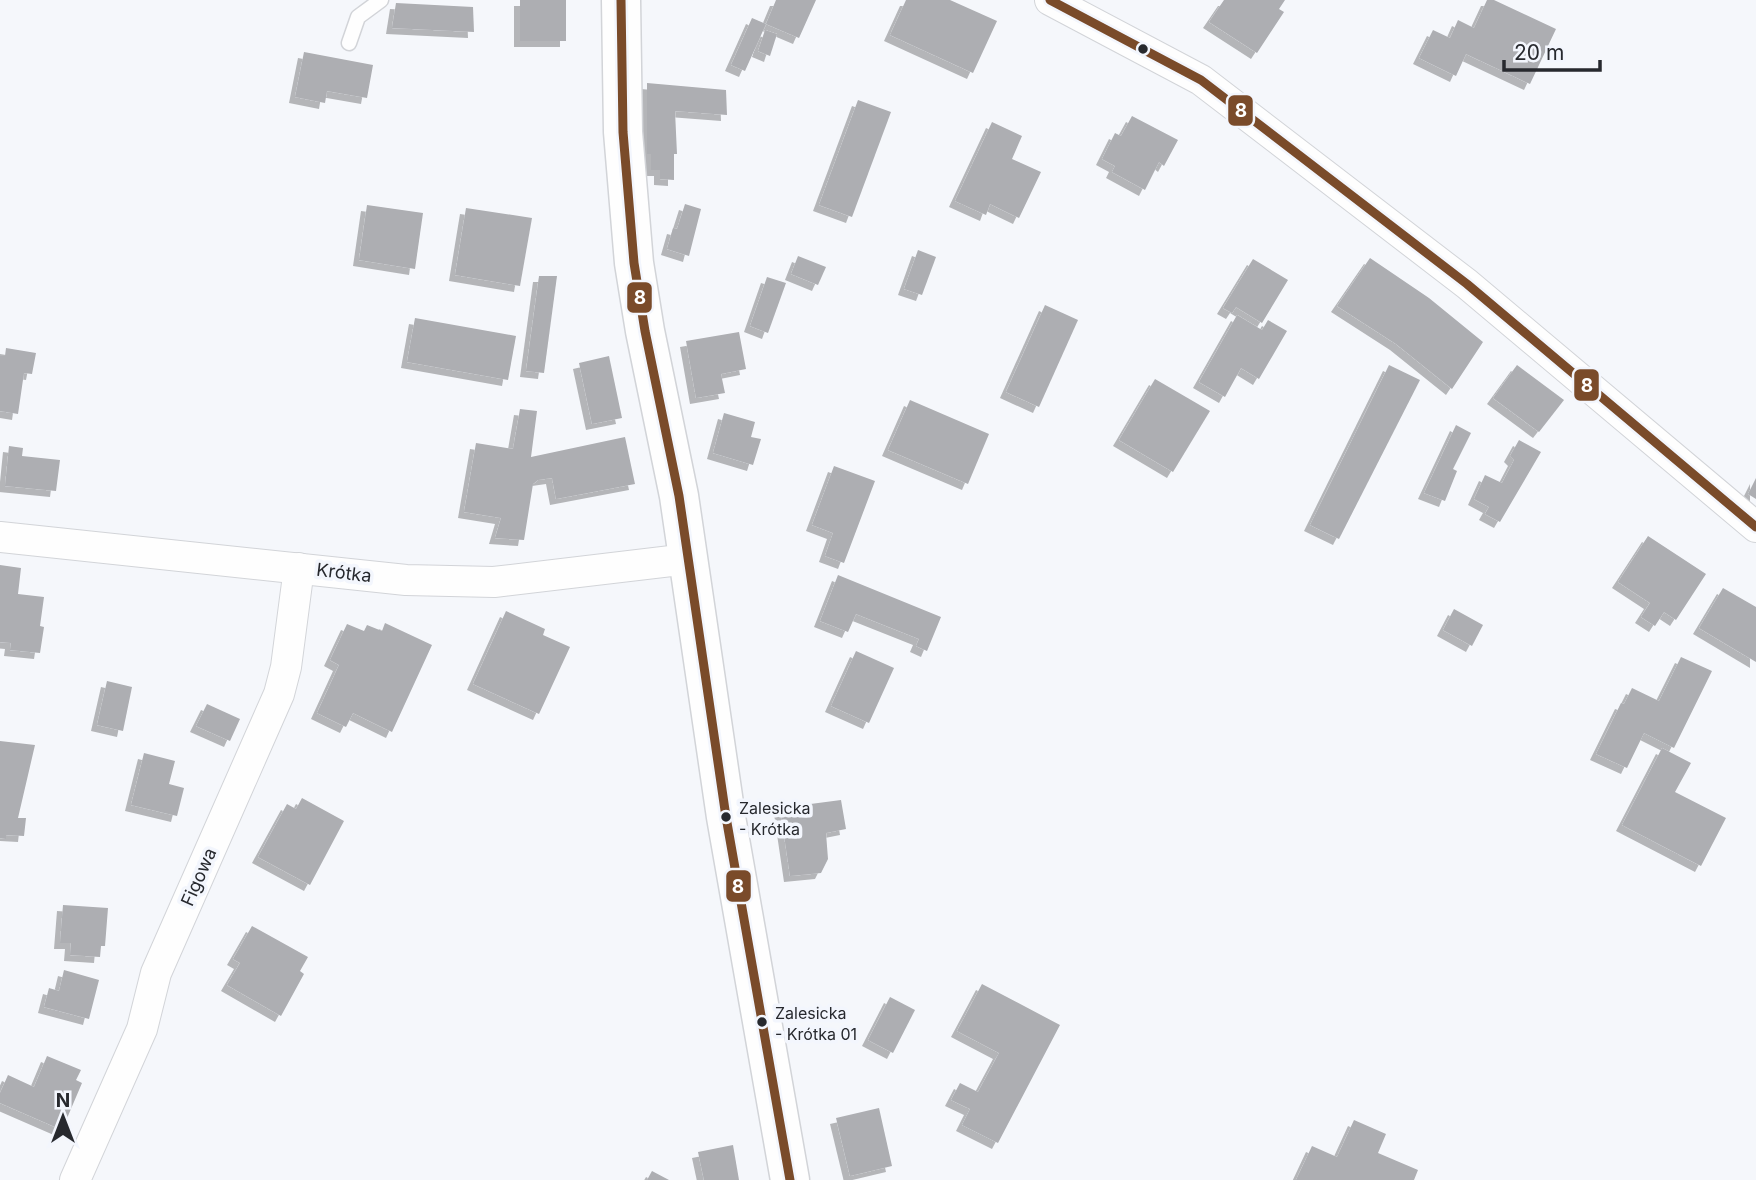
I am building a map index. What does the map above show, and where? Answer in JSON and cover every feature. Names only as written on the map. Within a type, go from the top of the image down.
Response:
[{"type":"street","points":[[621,0],[623,132],[634,263],[679,496],[726,817],[790,1180]]},
{"type":"street","points":[[1049,0],[1200,80],[1467,284],[1756,527]]},
{"type":"street","name":"Krótka","points":[[0,537],[406,580],[494,582],[688,559]]},
{"type":"street","name":"Figowa","points":[[75,1180],[142,1029],[156,972],[279,694],[286,667],[299,568]]},
{"type":"lane","points":[[349,43],[358,17],[382,0]]},
{"type":"building","points":[[520,0],[566,0],[566,41],[520,41]]},
{"type":"building","points":[[776,0],[816,0],[799,38],[766,24]]},
{"type":"building","points":[[906,0],[950,0],[997,21],[973,73],[890,35]]},
{"type":"building","points":[[1224,0],[1285,0],[1279,9],[1284,12],[1257,53],[1209,22]]},
{"type":"building","points":[[1487,0],[1494,0],[1556,29],[1530,84],[1466,54],[1456,76],[1419,58],[1433,30],[1450,38],[1458,20],[1474,28]]},
{"type":"building","points":[[396,3],[473,7],[474,32],[392,28]]},
{"type":"building","points":[[752,18],[766,24],[745,71],[731,65]]},
{"type":"building","points":[[765,30],[777,34],[770,56],[758,51]]},
{"type":"building","points":[[304,52],[373,65],[367,98],[327,91],[325,103],[295,97]]},
{"type":"building","points":[[647,83],[726,90],[727,115],[675,111],[677,154],[674,154],[674,180],[660,179],[660,170],[651,170],[651,154],[647,154]]},
{"type":"building","points":[[858,100],[891,112],[852,217],[819,205]]},
{"type":"building","points":[[1132,116],[1178,140],[1164,166],[1159,162],[1145,190],[1112,172],[1115,166],[1102,159],[1115,133],[1121,136]]},
{"type":"building","points":[[992,122],[1022,136],[1012,159],[1041,172],[1019,218],[990,204],[986,215],[955,201]]},
{"type":"building","points":[[685,204],[701,209],[689,256],[667,249],[673,228],[677,229]]},
{"type":"building","points":[[367,205],[423,213],[415,269],[359,260]]},
{"type":"building","points":[[466,208],[532,218],[520,286],[455,275]]},
{"type":"building","points":[[918,250],[936,257],[922,295],[904,289]]},
{"type":"building","points":[[798,256],[826,267],[818,285],[791,274]]},
{"type":"building","points":[[1370,258],[1429,298],[1483,342],[1452,389],[1396,344],[1337,306]]},
{"type":"building","points":[[1253,259],[1288,280],[1262,323],[1236,307],[1232,313],[1223,308]]},
{"type":"building","points":[[539,276],[557,276],[544,373],[526,371]]},
{"type":"building","points":[[767,277],[786,283],[768,333],[750,326]]},
{"type":"building","points":[[1045,305],[1078,320],[1039,407],[1006,392]]},
{"type":"building","points":[[1237,315],[1262,330],[1268,320],[1287,331],[1259,379],[1241,368],[1225,397],[1199,382]]},
{"type":"building","points":[[415,318],[516,336],[508,380],[407,362]]},
{"type":"building","points":[[739,332],[746,369],[721,374],[725,393],[696,398],[686,341]]},
{"type":"building","points":[[6,348],[36,353],[32,374],[24,373],[18,414],[0,411],[0,356],[5,356]]},
{"type":"building","points":[[609,356],[622,418],[592,424],[579,363]]},
{"type":"building","points":[[1389,365],[1420,380],[1339,539],[1310,525]]},
{"type":"building","points":[[1517,365],[1564,400],[1539,432],[1493,398]]},
{"type":"building","points":[[1155,379],[1210,411],[1173,472],[1119,440]]},
{"type":"building","points":[[910,400],[989,434],[968,484],[888,450]]},
{"type":"building","points":[[520,409],[537,411],[531,457],[625,437],[635,484],[556,499],[552,478],[538,480],[533,484],[524,540],[495,538],[501,518],[464,512],[476,443],[513,449]]},
{"type":"building","points":[[724,413],[755,422],[751,437],[761,439],[753,465],[713,453]]},
{"type":"building","points":[[1456,425],[1471,433],[1453,469],[1457,471],[1445,501],[1424,493]]},
{"type":"building","points":[[1519,440],[1541,452],[1500,522],[1485,514],[1489,507],[1474,499],[1485,475],[1502,483],[1514,460],[1510,456]]},
{"type":"building","points":[[9,446],[23,448],[22,456],[60,460],[56,491],[5,486]]},
{"type":"building","points":[[834,466],[875,481],[844,563],[825,556],[833,533],[812,525]]},
{"type":"building","points":[[1756,478],[1756,499],[1748,494]]},
{"type":"building","points":[[1648,536],[1706,574],[1676,620],[1664,612],[1655,626],[1641,617],[1650,603],[1618,582]]},
{"type":"building","points":[[0,565],[21,568],[18,594],[44,597],[40,626],[44,627],[40,653],[10,650],[11,643],[0,642]]},
{"type":"building","points":[[838,575],[941,617],[927,651],[916,646],[919,639],[856,614],[848,632],[820,621]]},
{"type":"building","points":[[1723,588],[1756,607],[1756,662],[1699,628]]},
{"type":"building","points":[[1454,609],[1483,625],[1472,646],[1443,630]]},
{"type":"building","points":[[506,611],[545,629],[543,635],[570,647],[539,714],[473,684]]},
{"type":"building","points":[[385,623],[432,645],[392,732],[353,713],[346,727],[317,713],[339,665],[330,660],[347,624],[364,631],[367,625],[382,631]]},
{"type":"building","points":[[856,651],[894,668],[869,723],[831,706]]},
{"type":"building","points":[[1681,657],[1712,671],[1674,748],[1644,733],[1627,768],[1596,754],[1621,703],[1624,704],[1632,688],[1659,701]]},
{"type":"building","points":[[107,681],[132,687],[123,731],[97,725]]},
{"type":"building","points":[[207,704],[240,719],[230,741],[196,726]]},
{"type":"building","points":[[0,741],[35,745],[18,818],[26,818],[24,836],[6,835],[6,839],[0,838]]},
{"type":"building","points":[[1662,748],[1691,763],[1675,792],[1726,818],[1701,866],[1622,825]]},
{"type":"building","points":[[144,753],[175,761],[169,784],[184,788],[177,816],[131,805]]},
{"type":"building","points":[[302,798],[344,821],[310,885],[258,857],[287,804],[296,809]]},
{"type":"building","points":[[841,800],[846,829],[826,833],[828,859],[821,873],[790,876],[780,808]]},
{"type":"building","points":[[63,905],[108,908],[105,946],[101,946],[100,957],[70,955],[71,943],[60,943]]},
{"type":"building","points":[[252,926],[308,957],[300,971],[304,974],[281,1016],[227,985],[240,963],[233,959]]},
{"type":"building","points":[[64,970],[99,980],[89,1019],[44,1007],[49,988],[59,991]]},
{"type":"building","points":[[982,984],[1060,1025],[998,1143],[962,1125],[970,1109],[951,1100],[960,1083],[978,1092],[999,1053],[957,1031]]},
{"type":"building","points":[[890,997],[915,1010],[893,1053],[868,1040]]},
{"type":"building","points":[[47,1056],[81,1070],[76,1080],[82,1083],[62,1130],[0,1103],[0,1093],[8,1075],[34,1087]]},
{"type":"building","points":[[879,1108],[892,1166],[850,1176],[836,1118]]},
{"type":"building","points":[[1354,1120],[1386,1134],[1378,1153],[1418,1170],[1414,1180],[1296,1180],[1312,1146],[1337,1157]]},
{"type":"building","points":[[733,1145],[739,1180],[704,1180],[698,1152]]},
{"type":"building","points":[[652,1171],[669,1180],[647,1180]]},
{"type":"transit line","name":"8","points":[[621,0],[623,132],[634,263],[679,496],[726,817],[790,1180]]},
{"type":"transit line","name":"8","points":[[1050,0],[1201,80],[1467,284],[1756,527]]},
{"type":"place","name":"Zalesicka - Krótka","points":[[726,817]]},
{"type":"place","name":"Zalesicka - Krótka 01","points":[[762,1022]]}]
